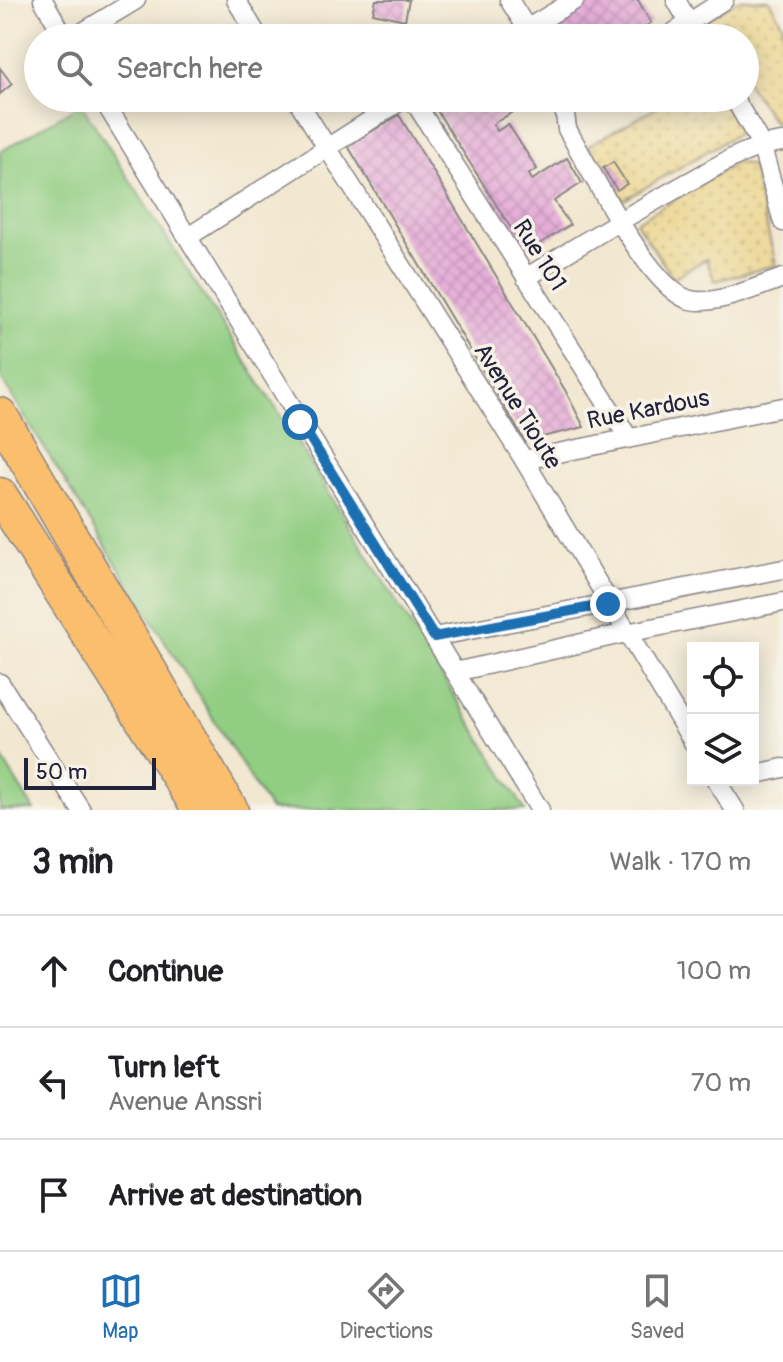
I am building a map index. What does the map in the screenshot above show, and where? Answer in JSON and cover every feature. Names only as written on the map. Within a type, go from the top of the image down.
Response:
[{"type":"highway","points":[[0,415],[231,810]]},
{"type":"highway","points":[[0,495],[200,810]]},
{"type":"street","points":[[43,0],[57,24]]},
{"type":"street","points":[[96,24],[136,0]]},
{"type":"street","points":[[236,0],[251,24]]},
{"type":"street","points":[[509,0],[524,24]]},
{"type":"street","points":[[542,24],[575,0]]},
{"type":"street","points":[[676,0],[690,24]]},
{"type":"street","points":[[701,24],[724,0]]},
{"type":"street","points":[[111,112],[540,810]]},
{"type":"street","name":"Avenue Tioute","points":[[305,112],[524,460],[687,732]]},
{"type":"street","points":[[188,237],[383,112]]},
{"type":"street","name":"Rue 101","points":[[421,112],[628,437]]},
{"type":"street","points":[[565,112],[567,129],[620,220],[662,282],[688,300],[710,301],[783,278]]},
{"type":"street","points":[[742,112],[761,144],[783,222]]},
{"type":"street","points":[[526,278],[620,220],[761,144],[783,142]]},
{"type":"street","name":"Rue Kardous","points":[[524,460],[783,407]]},
{"type":"street","points":[[434,637],[783,569]]},
{"type":"street","points":[[455,672],[626,633],[783,602]]},
{"type":"street","points":[[0,683],[81,810]]},
{"type":"street","points":[[759,774],[783,768]]},
{"type":"street","points":[[724,786],[735,810]]},
{"type":"sand","points":[[738,0],[769,0],[783,25],[783,123],[773,121],[759,100],[759,24],[708,24],[706,20]]},
{"type":"sand","points":[[648,112],[728,112],[740,132],[624,200],[588,146]]},
{"type":"sand","points":[[738,162],[752,166],[776,265],[715,281],[706,259],[673,278],[636,222]]},
{"type":"green space","points":[[68,112],[86,112],[293,435],[525,810],[270,810],[0,377],[0,152]]},
{"type":"green space","points":[[0,755],[34,810],[0,810]]},
{"type":"building","points":[[376,0],[409,0],[405,20],[373,13]]},
{"type":"building","points":[[585,0],[638,0],[651,23],[649,24],[544,24]]},
{"type":"building","points":[[0,68],[12,84],[0,94]]},
{"type":"building","points":[[438,112],[513,112],[493,124],[497,131],[508,124],[537,169],[529,174],[532,180],[567,158],[582,183],[554,201],[570,225],[526,252]]},
{"type":"building","points":[[399,115],[565,390],[584,427],[525,441],[348,146]]},
{"type":"building","points":[[613,162],[627,184],[617,190],[603,168]]},
{"type":"route","points":[[300,422],[434,637],[608,604]]}]
